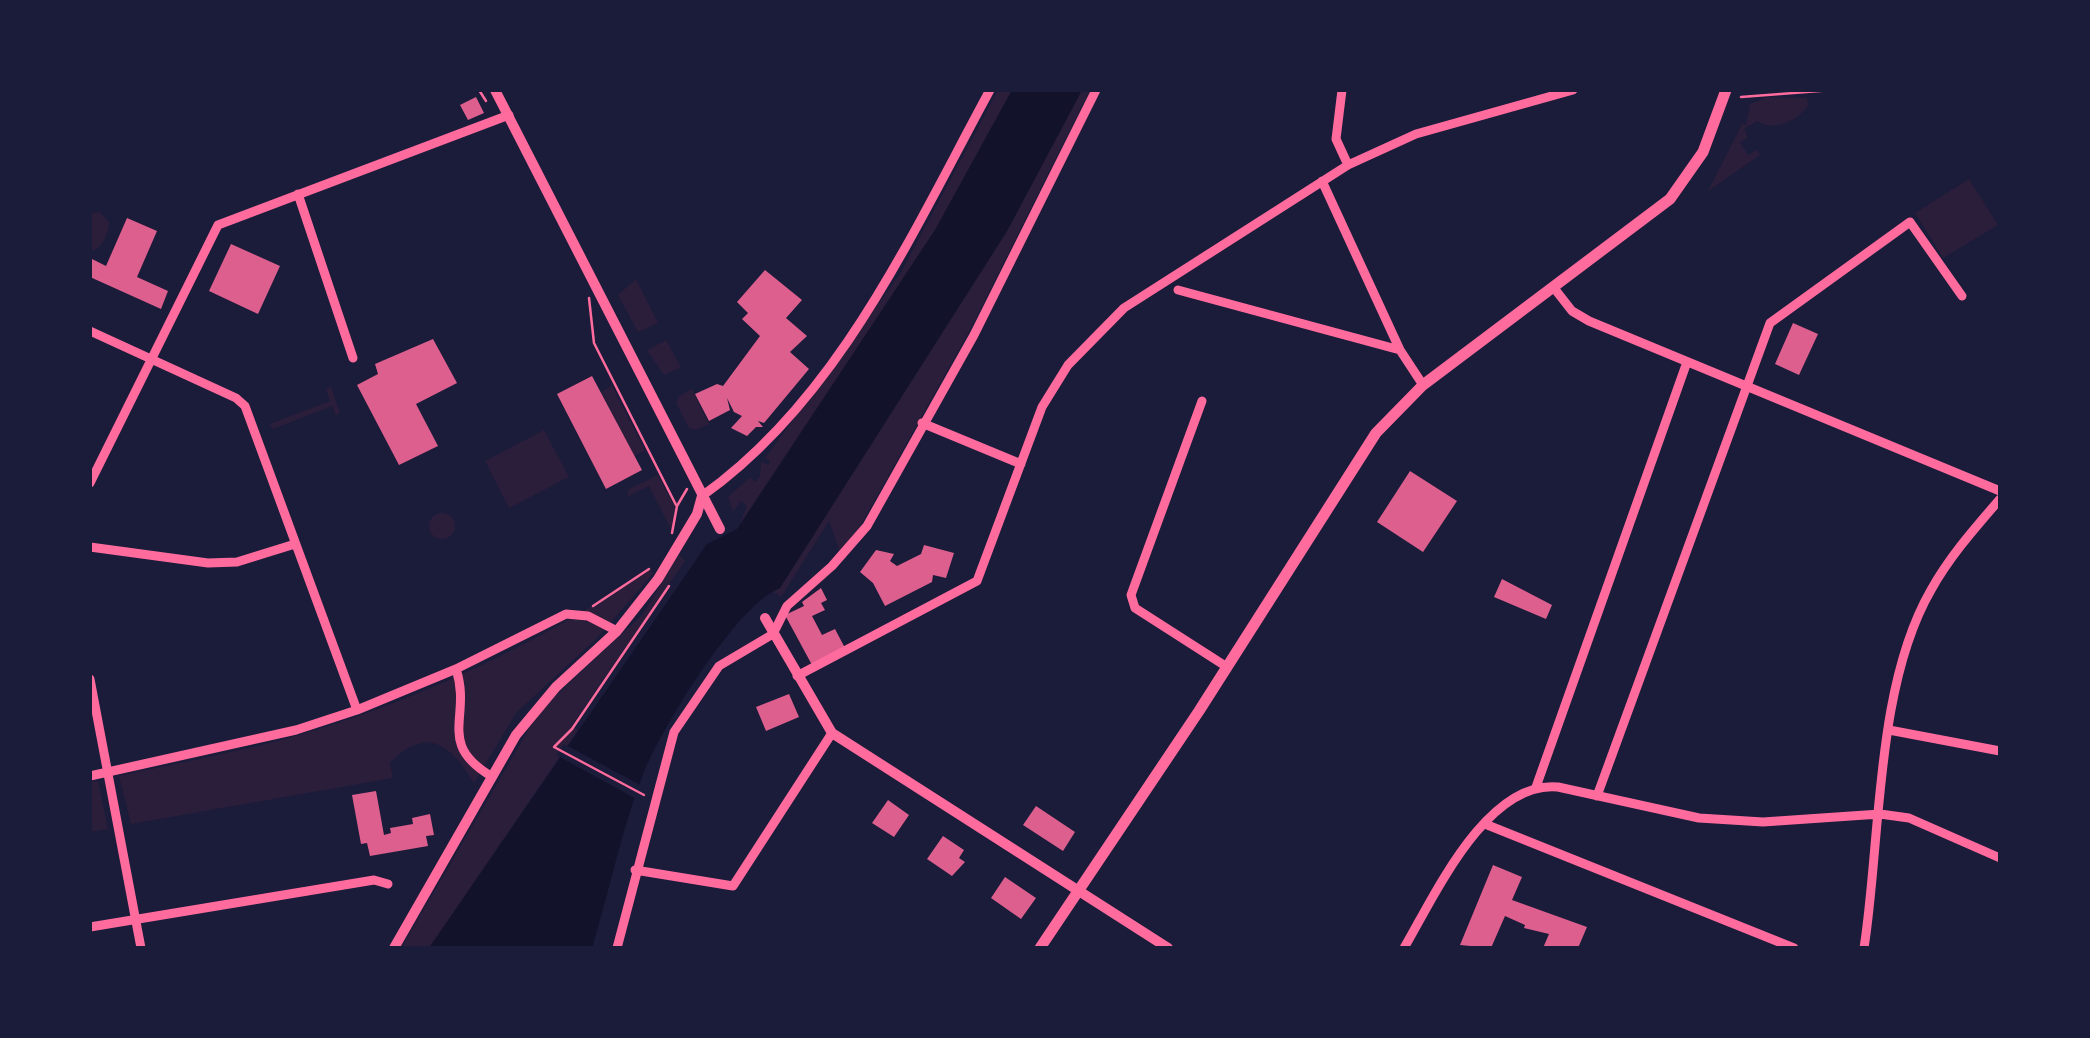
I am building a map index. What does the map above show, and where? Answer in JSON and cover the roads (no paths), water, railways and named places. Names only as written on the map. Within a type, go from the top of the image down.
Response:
[{"type":"main road","points":[[1040,948],[1376,434],[1422,385],[1670,200],[1713,133],[1726,90]]},
{"type":"street","points":[[495,90],[504,117],[720,528]]},
{"type":"street","points":[[394,948],[492,776],[542,702],[617,631],[676,552],[702,496],[768,439],[870,310],[990,90]]},
{"type":"street","points":[[617,948],[674,732],[719,666],[774,634],[787,606],[832,566],[886,496],[922,423],[974,335],[1096,90]]},
{"type":"street","points":[[1342,90],[1335,127],[1348,165]]},
{"type":"street","points":[[796,676],[977,581],[1042,407],[1068,365],[1098,330],[1160,284],[1348,165],[1416,134],[1573,90]]},
{"type":"street","points":[[90,482],[218,225],[504,117]]},
{"type":"street","points":[[1322,180],[1400,350],[1422,385]]},
{"type":"street","points":[[298,194],[353,358]]},
{"type":"street","points":[[1597,796],[1770,323],[1910,222],[1962,296]]},
{"type":"street","points":[[1554,288],[1576,314],[2000,491]]},
{"type":"street","points":[[1178,290],[1400,350]]},
{"type":"street","points":[[90,331],[236,398],[245,406],[357,710]]},
{"type":"street","points":[[1536,787],[1687,362]]},
{"type":"street","points":[[1202,401],[1131,596],[1135,608],[1227,667]]},
{"type":"street","points":[[922,423],[1021,464]]},
{"type":"street","points":[[1864,948],[1888,730],[1910,639],[1928,593],[1958,548],[2000,500]]},
{"type":"street","points":[[90,546],[208,563],[238,562],[295,544]]},
{"type":"street","points":[[90,776],[296,730],[357,710],[456,669],[566,614],[576,613],[617,631]]},
{"type":"street","points":[[765,618],[832,733],[1168,948]]},
{"type":"street","points":[[456,669],[464,757],[492,776]]},
{"type":"street","points":[[90,679],[142,948]]},
{"type":"street","points":[[1888,730],[2000,751]]},
{"type":"street","points":[[635,870],[733,886],[832,733]]},
{"type":"street","points":[[1404,948],[1485,824],[1508,799],[1536,787],[1699,818],[1762,822],[1880,814],[1908,818],[2000,858]]},
{"type":"street","points":[[1485,824],[1794,948]]},
{"type":"street","points":[[90,926],[374,880],[388,884]]}]
